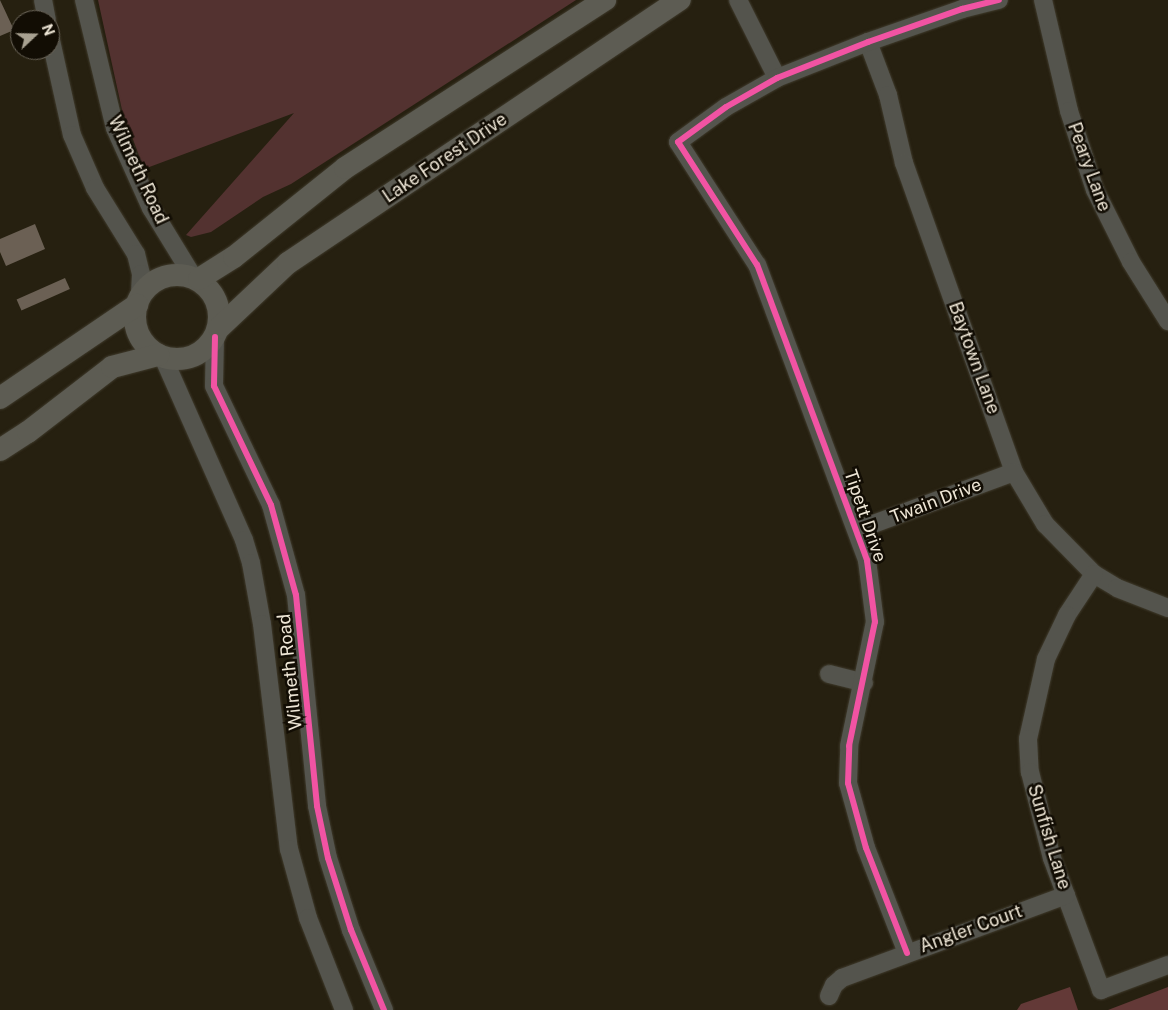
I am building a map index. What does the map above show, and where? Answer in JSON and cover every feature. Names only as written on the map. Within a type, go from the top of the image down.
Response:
[{"type":"main road","points":[[0,398],[138,301],[161,278],[195,277],[234,257],[345,168],[605,0]]},
{"type":"main road","name":"Lake Forest Drive","points":[[217,332],[288,263],[680,0]]},
{"type":"main road","points":[[0,450],[28,432],[107,370],[160,356],[176,359],[194,356],[217,332],[216,300],[195,277]]},
{"type":"main road","points":[[138,301],[138,333],[160,356]]},
{"type":"street","name":"Wilmeth Road","points":[[84,0],[114,128],[151,208],[195,277]]},
{"type":"street","points":[[738,0],[777,78],[868,42],[962,9],[999,0]]},
{"type":"street","name":"Peary Lane","points":[[1043,0],[1069,111],[1095,190],[1130,262],[1168,321]]},
{"type":"street","name":"Baytown Lane","points":[[868,42],[888,95],[904,163],[1014,472],[1045,524],[1094,574],[1117,588],[1168,608]]},
{"type":"street","points":[[55,60],[72,135],[95,188],[136,254],[141,274],[138,301]]},
{"type":"street","name":"Tipett Drive","points":[[777,78],[726,107],[678,142],[745,241],[757,265],[867,560],[875,622],[864,683],[849,746],[848,783],[866,848],[907,953]]},
{"type":"street","name":"Wilmeth Road","points":[[217,332],[214,386],[271,505],[296,595],[317,806],[328,858],[351,930],[384,1010]]},
{"type":"street","name":"Wilmeth Road","points":[[160,356],[244,540],[251,563],[262,624],[289,849],[308,918],[344,1010]]},
{"type":"street","name":"Twain Drive","points":[[857,530],[1014,472]]},
{"type":"street","name":"Sunfish Lane","points":[[1094,574],[1067,615],[1046,658],[1028,739],[1030,772],[1037,811],[1101,990],[1168,965]]},
{"type":"street","points":[[829,674],[864,683]]},
{"type":"street","name":"Angler Court","points":[[829,996],[834,985],[842,978],[1066,895]]},
{"type":"shaded area","points":[[98,0],[576,0],[291,184],[263,197],[211,232],[191,237],[186,235],[294,113],[144,169],[122,110]]},
{"type":"shaded area","points":[[1070,987],[1078,1010],[1017,1010],[1021,1004]]},
{"type":"shaded area","points":[[1168,987],[1168,1010],[1108,1010]]},
{"type":"building","points":[[0,0],[10,21],[10,32],[0,36]]},
{"type":"building","points":[[35,224],[45,249],[6,266],[0,252],[0,239]]},
{"type":"building","points":[[65,278],[70,289],[21,311],[17,300]]},
{"type":"cycle path","points":[[907,953],[866,848],[848,783],[849,746],[875,622],[867,560],[757,265],[678,142],[726,107],[777,78],[868,42],[962,9],[999,0]]},
{"type":"cycle path","points":[[215,337],[214,386],[271,505],[296,595],[317,806],[328,858],[351,930],[384,1010]]}]
